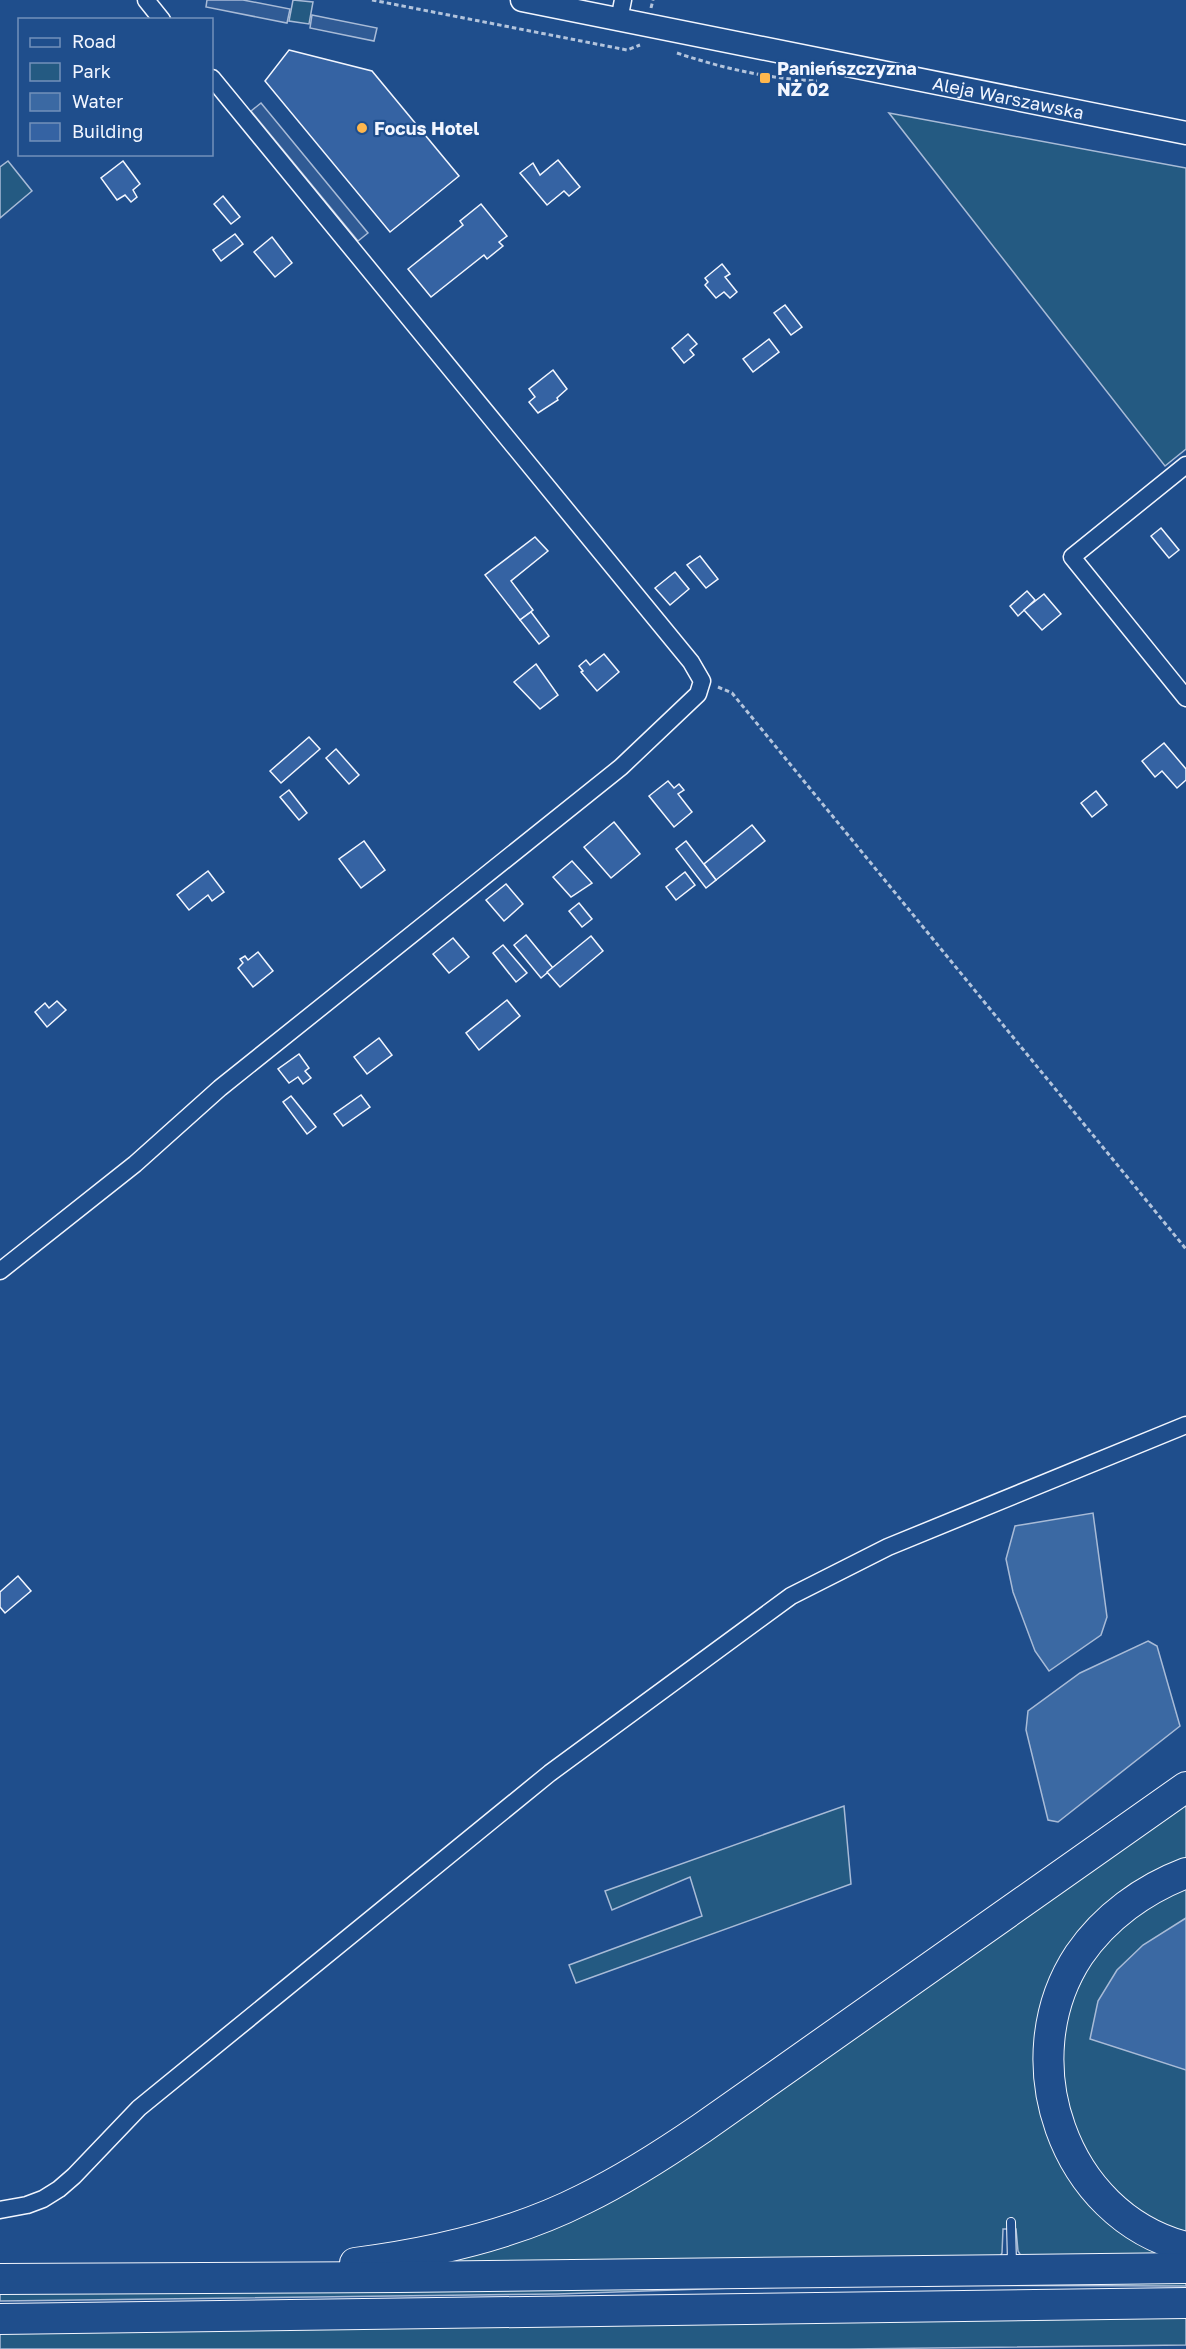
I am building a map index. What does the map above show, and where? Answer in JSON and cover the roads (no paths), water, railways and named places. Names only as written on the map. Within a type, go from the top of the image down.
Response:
[{"type":"highway","points":[[245,2277],[375,2260],[468,2242],[547,2216],[583,2200],[659,2157],[702,2128],[1186,1787]]},
{"type":"highway","points":[[1186,1873],[1167,1880],[1119,1911],[1079,1956],[1057,2004],[1048,2053],[1054,2110],[1076,2164],[1102,2197],[1122,2215],[1148,2233],[1186,2247]]},
{"type":"highway","points":[[0,2279],[1186,2268]]},
{"type":"highway","points":[[0,2319],[1186,2303]]},
{"type":"street","points":[[146,0],[160,18]]},
{"type":"street","name":"Aleja Warszawska","points":[[522,0],[621,10],[1186,133]]},
{"type":"street","points":[[0,1271],[135,1164],[220,1088],[621,767],[692,701],[698,694],[702,681],[690,662],[213,79]]},
{"type":"street","points":[[1186,465],[1072,557],[1186,698]]},
{"type":"street","points":[[0,2210],[27,2205],[59,2189],[139,2108],[550,1773],[791,1596],[888,1547],[1186,1425]]},
{"type":"lane","points":[[1011,2222],[1012,2268]]},
{"type":"water","points":[[1093,1513],[1107,1617],[1101,1635],[1049,1671],[1035,1651],[1013,1592],[1006,1559],[1015,1526]]},
{"type":"water","points":[[1148,1641],[1157,1646],[1180,1726],[1058,1822],[1048,1820],[1026,1730],[1028,1711],[1080,1673]]},
{"type":"water","points":[[1186,1918],[1186,2070],[1090,2039],[1098,2001],[1117,1970],[1143,1945]]},
{"type":"place","name":"Panieńszczyzna NŻ 02","points":[[765,78]]},
{"type":"place","name":"Focus Hotel","points":[[362,128]]}]
